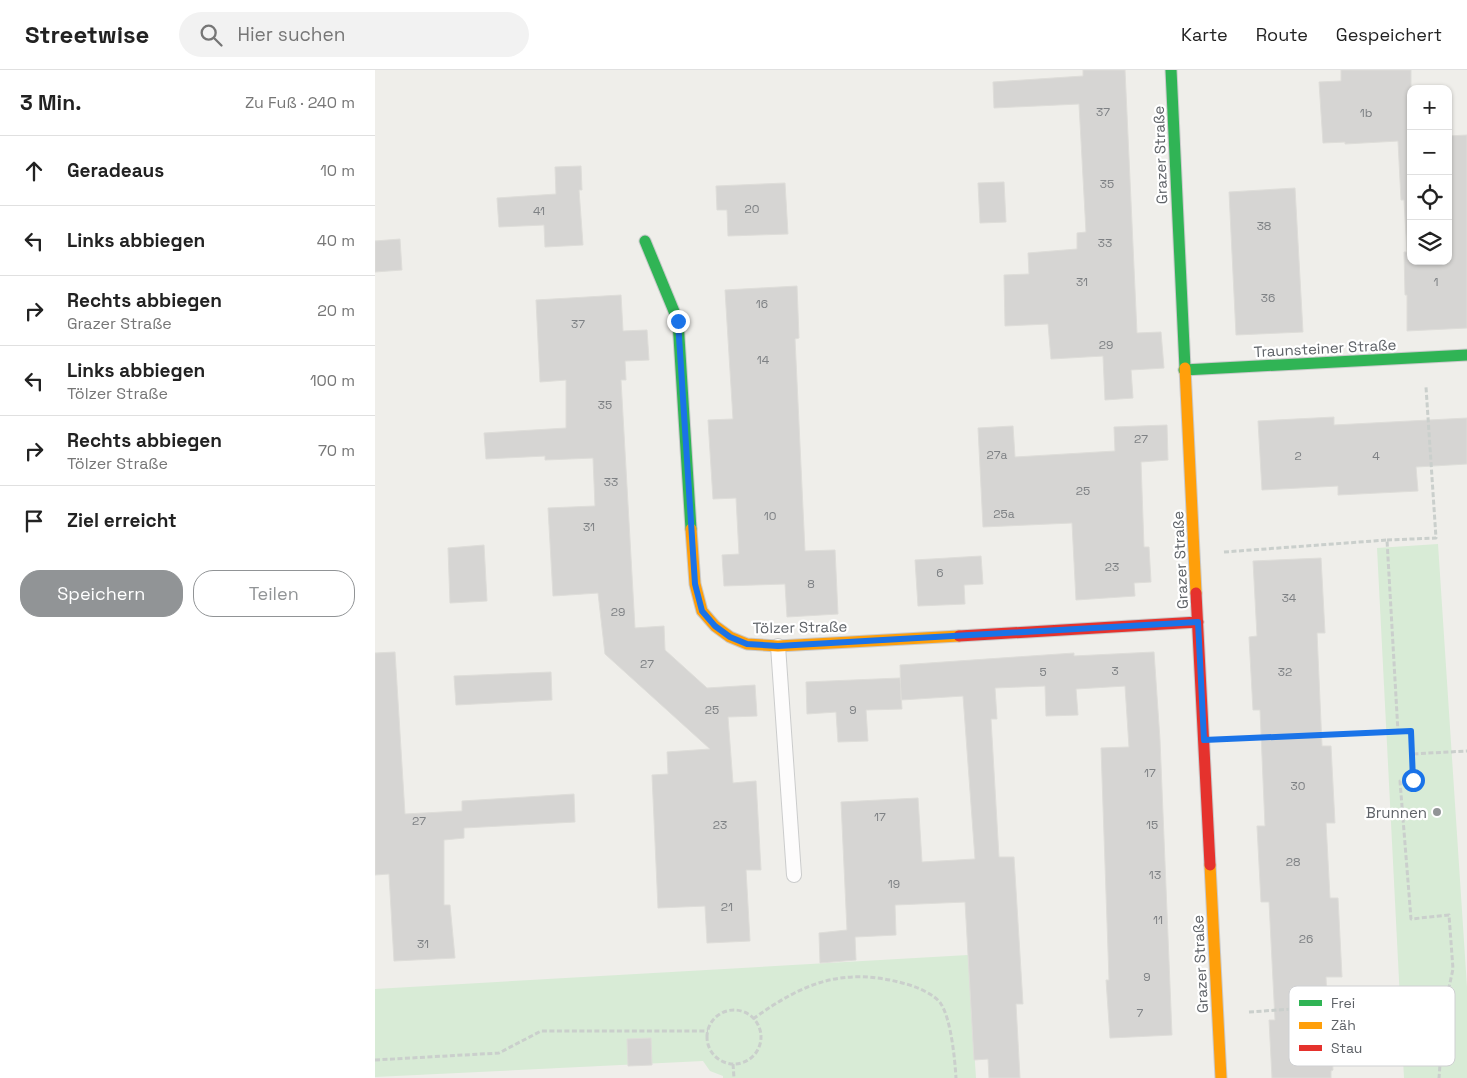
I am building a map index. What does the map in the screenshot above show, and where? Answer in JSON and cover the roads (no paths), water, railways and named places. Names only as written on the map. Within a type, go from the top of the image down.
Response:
[{"type":"street","name":"Grazer Straße","points":[[1171,70],[1184,370],[1221,1078]]},
{"type":"street","name":"Tölzer Straße","points":[[645,241],[678,321],[695,584],[702,611],[715,626],[730,637],[747,644],[778,646],[1198,622]]},
{"type":"street","name":"Traunsteiner Straße","points":[[1184,370],[1467,355]]},
{"type":"lane","points":[[778,646],[794,875]]},
{"type":"place","name":"Brunnen","points":[[1437,812]]}]
